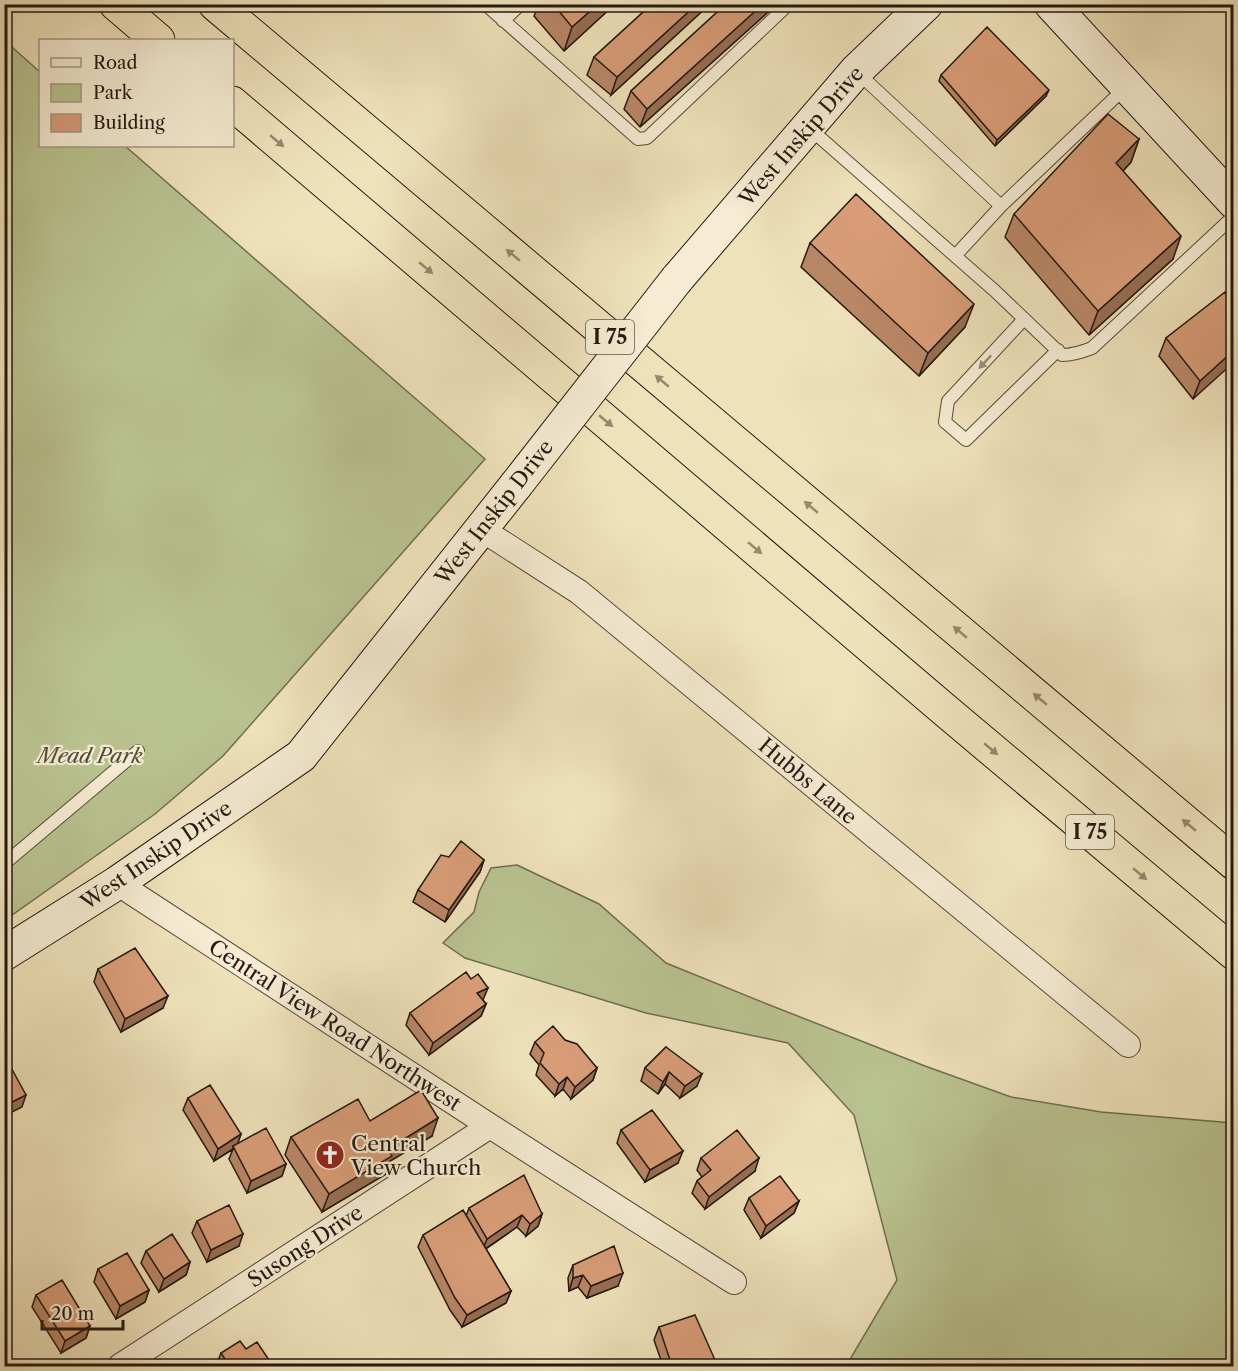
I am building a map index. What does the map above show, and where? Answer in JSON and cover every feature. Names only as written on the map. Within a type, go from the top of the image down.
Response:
[{"type":"highway","points":[[116,4],[157,39]]},
{"type":"highway","name":"I 75","points":[[215,4],[1233,863]]},
{"type":"highway","name":"I 75","points":[[234,106],[1233,953]]},
{"type":"street","name":"West Inskip Drive","points":[[4,954],[117,883],[301,756],[677,279],[856,71],[926,4]]},
{"type":"street","points":[[1051,4],[1233,202]]},
{"type":"street","name":"Hubbs Lane","points":[[481,529],[579,592],[1128,1045]]},
{"type":"street","name":"Central View Road Northwest","points":[[117,883],[489,1126],[734,1282]]},
{"type":"street","name":"Susong Drive","points":[[120,1366],[489,1126]]},
{"type":"lane","points":[[485,4],[638,139],[647,138],[789,4]]},
{"type":"lane","points":[[503,21],[521,4]]},
{"type":"lane","points":[[856,71],[1001,206]]},
{"type":"lane","points":[[955,256],[1001,206],[1126,86]]},
{"type":"lane","points":[[808,127],[955,256],[1062,355],[1071,355],[1092,348],[1233,216]]},
{"type":"lane","points":[[1024,319],[948,402],[945,422],[966,440],[1058,350]]},
{"type":"lane","points":[[4,864],[138,751]]},
{"type":"green space","name":"Mead Park","points":[[4,40],[39,71],[39,147],[126,147],[485,459],[223,756],[155,814],[5,920]]},
{"type":"green space","points":[[517,865],[599,904],[666,963],[925,1066],[1011,1097],[1101,1112],[1233,1123],[1233,1366],[846,1366],[897,1280],[854,1115],[788,1043],[646,1013],[465,958],[443,943],[474,912],[479,892],[491,868]]},
{"type":"building","points":[[553,4],[598,4],[572,27]]},
{"type":"building","points":[[652,4],[697,4],[617,77],[594,57]]},
{"type":"building","points":[[726,4],[763,4],[647,109],[631,91]]},
{"type":"building","points":[[987,27],[1049,90],[997,140],[941,75]]},
{"type":"building","points":[[1108,114],[1139,139],[1116,163],[1181,236],[1098,311],[1014,214]]},
{"type":"building","points":[[856,194],[974,304],[928,353],[810,243]]},
{"type":"building","points":[[1225,292],[1233,302],[1233,351],[1200,381],[1166,338]]},
{"type":"building","points":[[461,841],[484,860],[449,910],[418,890],[441,855],[449,857]]},
{"type":"building","points":[[135,948],[168,996],[125,1019],[98,969]]},
{"type":"building","points":[[466,972],[471,979],[478,974],[488,988],[477,993],[486,1004],[433,1043],[410,1013]]},
{"type":"building","points":[[553,1026],[565,1040],[577,1044],[597,1068],[575,1087],[567,1077],[559,1084],[540,1063],[544,1053],[535,1042]]},
{"type":"building","points":[[666,1047],[702,1074],[685,1086],[669,1072],[663,1082],[645,1068]]},
{"type":"building","points":[[8,1062],[26,1095],[4,1106],[4,1064]]},
{"type":"building","points":[[210,1085],[241,1134],[218,1149],[188,1098]]},
{"type":"building","points":[[421,1090],[438,1118],[388,1149],[392,1156],[329,1194],[291,1137],[358,1099],[370,1121]]},
{"type":"building","points":[[652,1110],[683,1151],[650,1170],[621,1130]]},
{"type":"building","points":[[266,1128],[286,1164],[251,1181],[233,1146]]},
{"type":"building","points":[[737,1130],[759,1158],[709,1197],[697,1181],[711,1170],[701,1158]]},
{"type":"building","points":[[524,1175],[542,1214],[530,1224],[522,1215],[487,1239],[469,1208]]},
{"type":"building","points":[[780,1176],[799,1201],[766,1226],[749,1198]]},
{"type":"building","points":[[229,1205],[243,1234],[211,1250],[197,1221]]},
{"type":"building","points":[[463,1210],[511,1291],[467,1315],[455,1298],[423,1235]]},
{"type":"building","points":[[172,1234],[190,1262],[164,1279],[146,1251]]},
{"type":"building","points":[[614,1246],[623,1273],[591,1286],[583,1275],[573,1278],[573,1265]]},
{"type":"building","points":[[127,1253],[149,1290],[120,1306],[98,1269]]},
{"type":"building","points":[[62,1280],[90,1326],[65,1341],[36,1295]]},
{"type":"building","points":[[695,1315],[715,1360],[696,1366],[672,1366],[659,1327]]},
{"type":"building","points":[[240,1341],[246,1349],[257,1342],[273,1366],[219,1366],[217,1364],[225,1359],[221,1353]]},
{"type":"place","name":"Central View Church","points":[[330,1155]]}]
